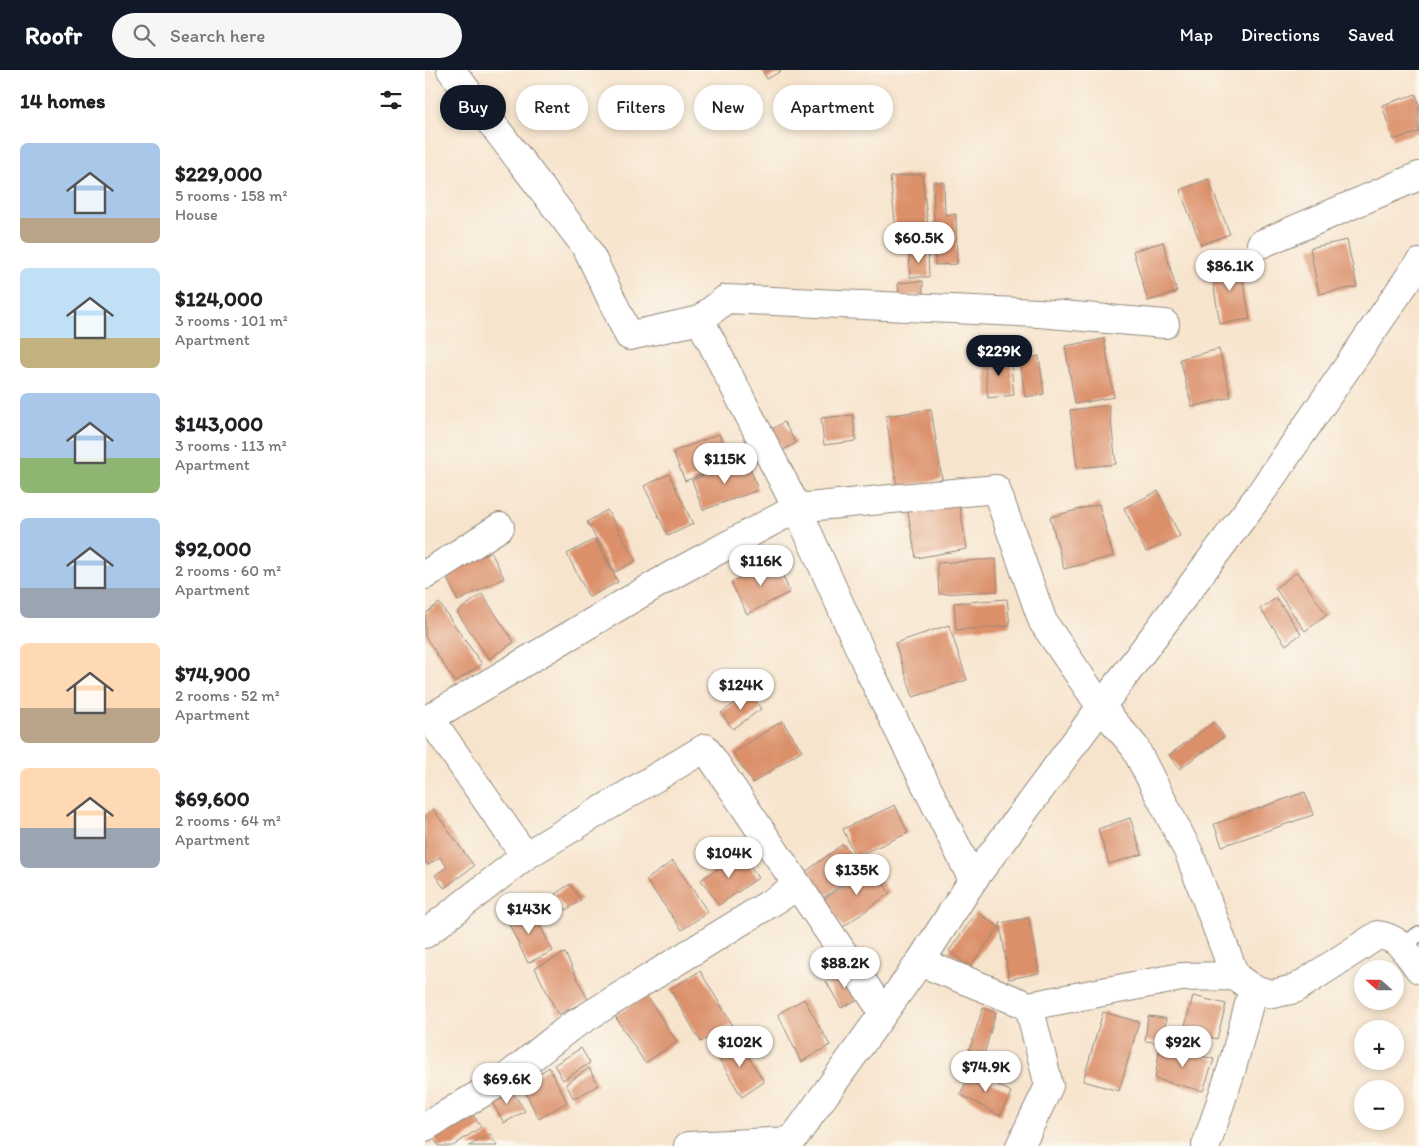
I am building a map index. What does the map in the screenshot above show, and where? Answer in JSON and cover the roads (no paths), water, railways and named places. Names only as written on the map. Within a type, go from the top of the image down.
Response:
[{"type":"street","points":[[451,70],[587,248],[629,336],[701,320],[726,299],[1039,313],[1165,324]]},
{"type":"street","points":[[1261,244],[1419,176]]},
{"type":"street","points":[[688,1146],[790,1144],[920,962],[973,880],[1260,494],[1419,263]]},
{"type":"street","points":[[701,320],[797,508],[870,672],[973,880]]},
{"type":"street","points":[[525,856],[427,719],[672,575],[797,508],[996,489],[1043,622],[1101,707],[1134,746],[1189,853],[1244,983],[1232,1068],[1206,1146]]},
{"type":"street","points":[[425,574],[500,528]]},
{"type":"street","points":[[425,934],[525,856],[705,748],[883,1012]]},
{"type":"street","points":[[425,1127],[502,1081],[569,1028],[798,886]]},
{"type":"street","points":[[920,962],[1029,1006],[1181,977],[1244,983],[1272,994],[1295,989],[1378,935],[1410,940],[1419,969]]},
{"type":"street","points":[[1020,1146],[1049,1086],[1029,1006]]}]
